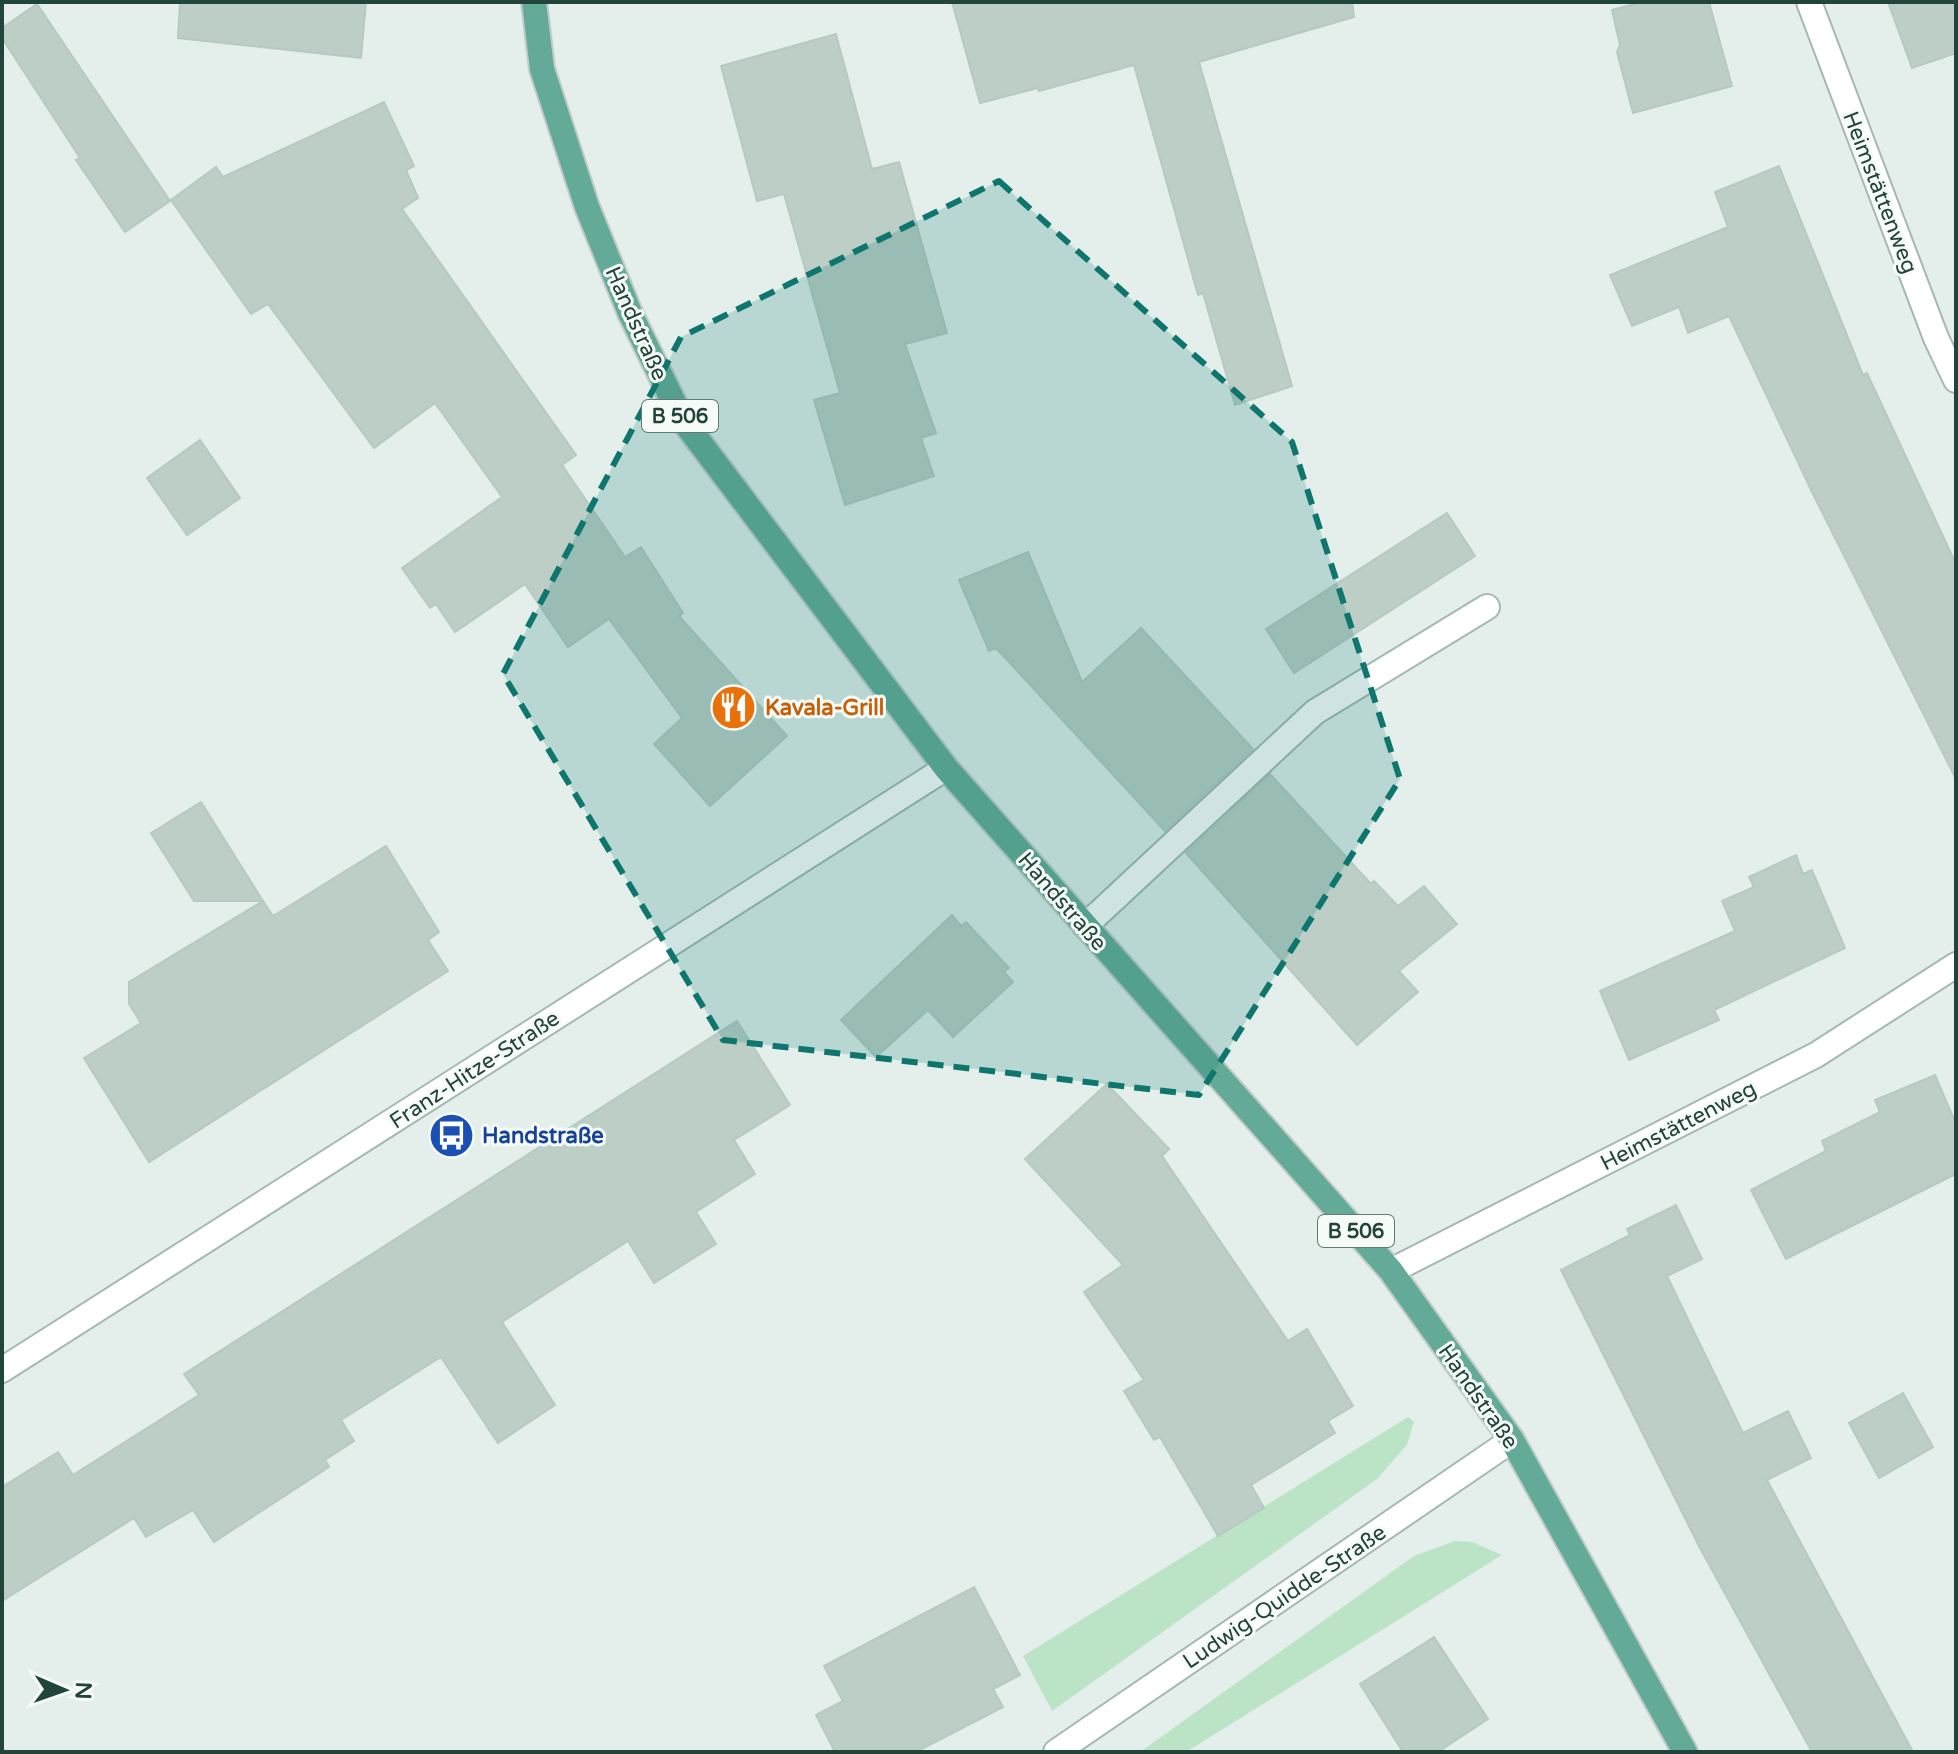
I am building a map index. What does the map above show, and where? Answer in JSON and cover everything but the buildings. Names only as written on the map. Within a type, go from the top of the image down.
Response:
[{"type":"main road","name":"Handstraße","points":[[534,2],[542,69],[587,207],[630,313],[682,419],[946,768],[1391,1271],[1512,1440],[1685,1752]]},
{"type":"street","name":"Heimstättenweg","points":[[1809,2],[1936,338],[1956,380]]},
{"type":"street","points":[[1085,926],[1315,712],[1487,607]]},
{"type":"street","name":"Franz-Hitze-Straße","points":[[2,1370],[946,768]]},
{"type":"street","name":"Heimstättenweg","points":[[1391,1271],[1816,1055],[1956,965]]},
{"type":"street","name":"Ludwig-Quidde-Straße","points":[[1056,1752],[1512,1440]]},
{"type":"highlighted area","points":[[999,181],[1292,442],[1400,779],[1199,1095],[723,1040],[503,674],[681,337]]},
{"type":"green space","points":[[1408,1417],[1414,1422],[1407,1445],[1377,1479],[1052,1711],[1023,1656]]},
{"type":"green space","points":[[1455,1541],[1472,1542],[1502,1555],[1186,1752],[1140,1752],[1414,1556]]},
{"type":"place","name":"Kavala-Grill","points":[[734,707]]},
{"type":"place","name":"Handstraße","points":[[451,1135]]}]
